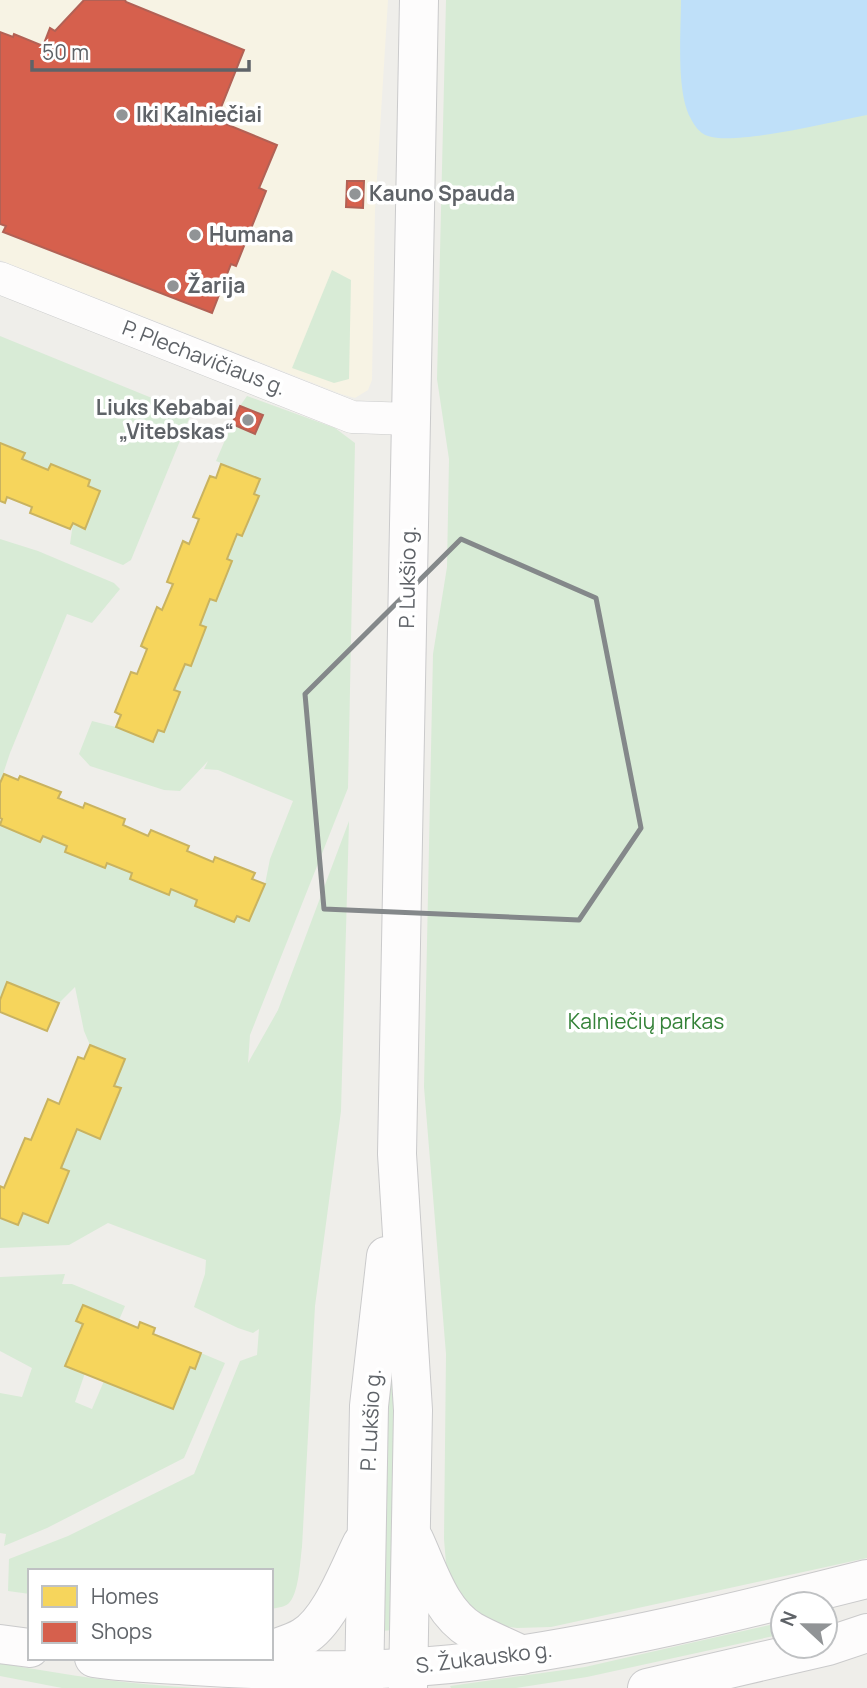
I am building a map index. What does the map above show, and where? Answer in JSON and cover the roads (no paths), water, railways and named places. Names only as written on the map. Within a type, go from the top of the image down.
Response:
[{"type":"main road","name":"P. Lukšio g.","points":[[408,1677],[413,1410],[397,1153],[419,0]]},
{"type":"main road","name":"P. Lukšio g.","points":[[364,1679],[369,1406],[397,1153]]},
{"type":"main road","points":[[273,1649],[302,1637],[316,1626],[334,1599],[367,1531]]},
{"type":"main road","points":[[411,1532],[443,1603],[456,1618],[472,1631],[522,1655]]},
{"type":"main road","name":"S. Žukausko g.","points":[[152,1660],[239,1663],[364,1679],[408,1677],[729,1614],[867,1579]]},
{"type":"main road","points":[[647,1688],[828,1646],[867,1633]]},
{"type":"main road","points":[[0,1644],[28,1648]]},
{"type":"street","name":"P. Plechavičiaus g.","points":[[0,278],[352,417],[411,419]]},
{"type":"water","points":[[681,0],[867,0],[867,115],[740,138],[722,138],[702,133],[690,117],[683,92],[680,60]]},
{"type":"place","name":"Iki Kalniečiai","points":[[122,115]]},
{"type":"place","name":"Kauno Spauda","points":[[355,194]]},
{"type":"place","name":"Humana","points":[[195,235]]},
{"type":"place","name":"Žarija","points":[[173,286]]},
{"type":"place","name":"Liuks Kebabai „Vitebskas“","points":[[248,420]]},
{"type":"park label","name":"Kalniečių parkas","points":[[646,1022]]}]
